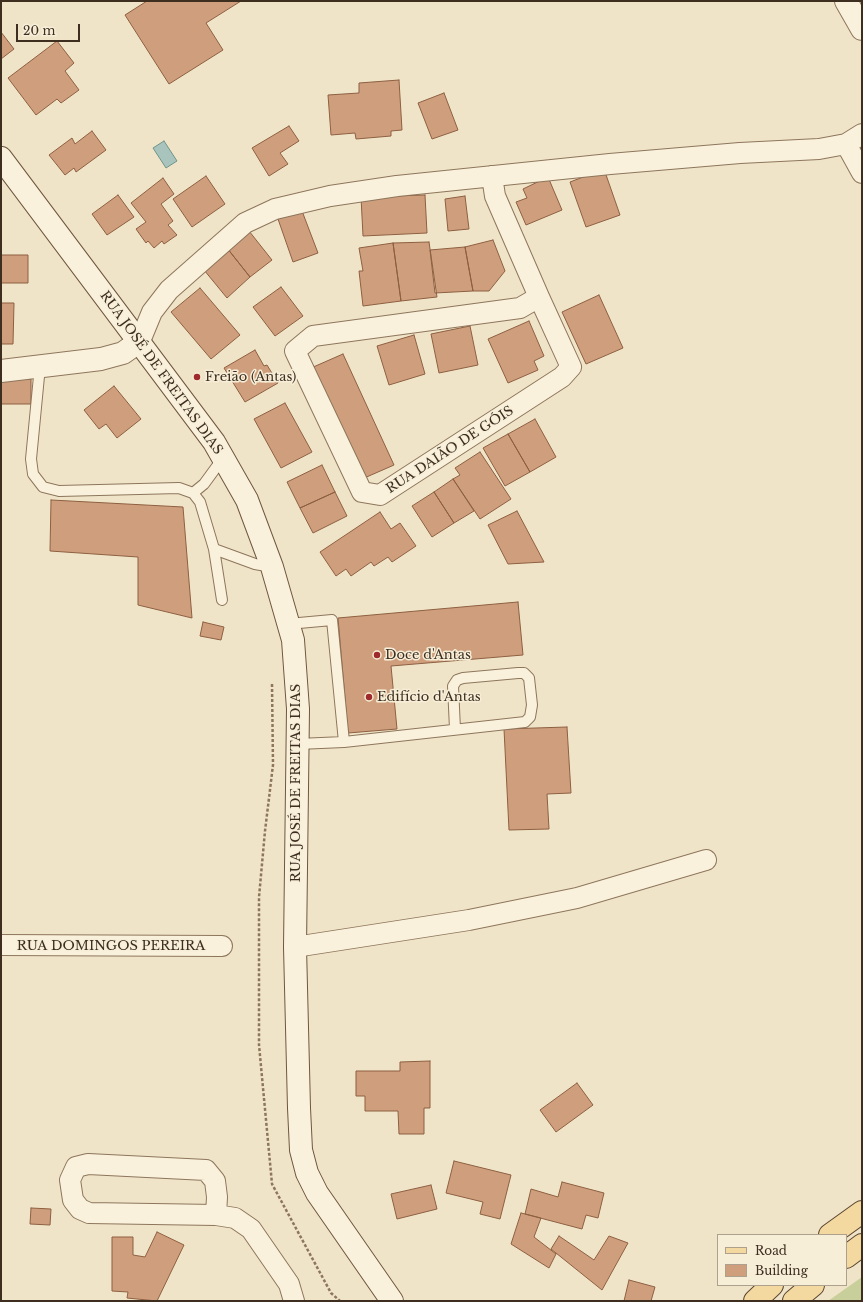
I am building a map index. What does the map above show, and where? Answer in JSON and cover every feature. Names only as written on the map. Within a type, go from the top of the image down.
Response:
[{"type":"main road","points":[[846,1],[862,29]]},
{"type":"main road","name":"RUA JOSÉ DE FREITAS DIAS","points":[[1,158],[140,341],[214,442],[247,500],[272,567],[293,640],[298,709],[295,947],[301,1150],[305,1165],[317,1193],[392,1301]]},
{"type":"main road","points":[[1,371],[101,359],[123,353],[140,341]]},
{"type":"main road","points":[[831,1234],[862,1212]]},
{"type":"main road","points":[[847,1256],[862,1245]]},
{"type":"main road","points":[[755,1301],[771,1286]]},
{"type":"main road","points":[[794,1301],[812,1286]]},
{"type":"street","points":[[140,341],[152,312],[169,290],[244,223],[275,209],[330,196],[397,186],[610,164],[740,153],[819,149],[854,139],[862,173]]},
{"type":"street","name":"RUA DAIÃO DE GÓIS","points":[[492,176],[495,196],[571,367],[562,377],[380,495],[362,492],[295,351],[313,336],[520,308],[539,297]]},
{"type":"street","points":[[295,947],[469,920],[577,898],[706,860]]},
{"type":"street","name":"RUA DOMINGOS PEREIRA","points":[[1,946],[222,946]]},
{"type":"street","points":[[216,1215],[217,1197],[215,1181],[206,1170],[88,1164],[76,1167],[70,1180],[74,1200],[80,1209],[89,1213],[216,1215],[235,1218],[251,1229],[289,1284],[294,1301]]},
{"type":"lane","points":[[40,366],[31,459],[33,474],[43,487],[59,491],[179,488],[193,493],[200,502],[214,549],[222,600]]},
{"type":"lane","points":[[193,493],[204,484],[223,458]]},
{"type":"lane","points":[[214,549],[255,564],[272,567]]},
{"type":"lane","points":[[288,624],[332,620],[344,742]]},
{"type":"lane","points":[[298,744],[344,742],[525,722],[530,717],[532,705],[529,678],[524,673],[518,673],[463,678],[457,680],[453,686],[455,729]]},
{"type":"green space","points":[[862,1277],[862,1301],[828,1301]]},
{"type":"water","points":[[164,141],[177,161],[166,168],[153,148]]},
{"type":"building","points":[[147,1],[241,1],[206,23],[223,50],[169,84],[125,15]]},
{"type":"building","points":[[1,32],[14,49],[1,59]]},
{"type":"building","points":[[57,41],[74,63],[65,71],[79,90],[61,103],[57,99],[36,115],[8,78]]},
{"type":"building","points":[[399,80],[402,130],[391,131],[391,136],[356,139],[355,133],[331,135],[328,95],[359,93],[359,83]]},
{"type":"building","points":[[444,93],[458,130],[432,139],[418,103]]},
{"type":"building","points":[[289,126],[299,141],[280,153],[288,164],[269,176],[252,148]]},
{"type":"building","points":[[92,131],[106,150],[76,172],[74,168],[65,175],[49,155],[72,138],[75,144]]},
{"type":"building","points":[[604,169],[620,215],[586,227],[570,182]]},
{"type":"building","points":[[206,176],[225,204],[192,227],[173,199]]},
{"type":"building","points":[[548,177],[562,210],[526,225],[516,202],[527,198],[523,189]]},
{"type":"building","points":[[163,178],[174,194],[161,204],[173,221],[168,225],[177,235],[164,244],[162,241],[154,248],[148,241],[146,243],[136,229],[146,222],[131,203]]},
{"type":"building","points":[[118,195],[134,217],[107,235],[92,214]]},
{"type":"building","points":[[425,195],[427,233],[363,236],[361,197]]},
{"type":"building","points":[[465,196],[469,229],[448,231],[445,199]]},
{"type":"building","points":[[302,211],[318,253],[293,262],[278,219]]},
{"type":"building","points":[[249,231],[272,260],[250,277],[227,248]]},
{"type":"building","points":[[493,240],[505,271],[489,291],[473,291],[465,247]]},
{"type":"building","points":[[429,242],[437,297],[401,301],[393,243]]},
{"type":"building","points":[[393,243],[401,301],[363,306],[359,271],[363,271],[359,248]]},
{"type":"building","points":[[465,247],[473,291],[435,293],[430,250]]},
{"type":"building","points":[[227,248],[250,277],[227,298],[204,270]]},
{"type":"building","points":[[1,255],[28,255],[28,283],[1,283]]},
{"type":"building","points":[[281,287],[303,316],[275,336],[253,307]]},
{"type":"building","points":[[200,288],[240,335],[211,359],[171,312]]},
{"type":"building","points":[[599,295],[623,348],[586,364],[562,312]]},
{"type":"building","points":[[1,303],[14,303],[13,344],[1,344]]},
{"type":"building","points":[[529,321],[544,356],[534,361],[538,370],[508,383],[488,339]]},
{"type":"building","points":[[470,326],[478,365],[439,373],[431,334]]},
{"type":"building","points":[[414,335],[425,374],[389,385],[377,346]]},
{"type":"building","points":[[255,350],[264,366],[267,365],[278,383],[245,402],[224,368]]},
{"type":"building","points":[[343,354],[394,465],[362,479],[311,368]]},
{"type":"building","points":[[1,379],[31,379],[31,404],[1,404]]},
{"type":"building","points":[[114,386],[141,419],[117,438],[106,424],[99,429],[84,410]]},
{"type":"building","points":[[285,403],[312,452],[281,468],[254,419]]},
{"type":"building","points":[[535,419],[556,457],[530,472],[508,434]]},
{"type":"building","points":[[508,434],[530,472],[505,486],[483,448]]},
{"type":"building","points":[[480,452],[511,499],[480,519],[453,479],[460,475],[455,468]]},
{"type":"building","points":[[322,465],[335,492],[300,508],[287,482]]},
{"type":"building","points":[[453,479],[474,511],[454,523],[434,492]]},
{"type":"building","points":[[335,492],[347,516],[313,533],[300,508]]},
{"type":"building","points":[[434,492],[454,523],[432,537],[412,506]]},
{"type":"building","points":[[51,500],[183,507],[192,618],[138,605],[138,557],[50,551]]},
{"type":"building","points":[[517,511],[544,562],[508,564],[488,525]]},
{"type":"building","points":[[380,512],[391,529],[400,523],[416,546],[392,562],[388,557],[374,566],[371,562],[351,576],[346,569],[336,576],[320,552]]},
{"type":"building","name":"Edifício d'Antas","points":[[518,602],[523,655],[391,666],[397,729],[348,733],[338,618]]},
{"type":"building","points":[[203,622],[224,627],[221,640],[200,636]]},
{"type":"building","points":[[567,727],[571,793],[547,794],[549,829],[509,830],[504,729]]},
{"type":"building","points":[[430,1061],[430,1108],[424,1108],[424,1134],[399,1134],[398,1111],[365,1111],[365,1096],[356,1096],[356,1071],[400,1071],[400,1062]]},
{"type":"building","points":[[577,1083],[593,1105],[556,1132],[540,1110]]},
{"type":"building","points":[[454,1161],[511,1175],[500,1219],[480,1214],[483,1202],[446,1193]]},
{"type":"building","points":[[562,1182],[604,1193],[598,1218],[586,1215],[582,1229],[525,1214],[531,1189],[558,1197]]},
{"type":"building","points":[[431,1185],[437,1209],[397,1219],[391,1194]]},
{"type":"building","points":[[31,1208],[51,1209],[50,1225],[30,1224]]},
{"type":"building","points":[[521,1213],[541,1218],[534,1237],[556,1254],[549,1268],[511,1244]]},
{"type":"building","points":[[157,1232],[184,1245],[157,1301],[127,1298],[128,1292],[112,1291],[112,1237],[133,1237],[133,1255],[145,1257]]},
{"type":"building","points":[[559,1236],[594,1260],[609,1236],[628,1243],[602,1290],[551,1249]]},
{"type":"building","points":[[629,1280],[655,1287],[651,1301],[624,1301]]},
{"type":"place","name":"Freião (Antas)","points":[[197,377]]},
{"type":"place","name":"Doce d'Antas","points":[[377,655]]},
{"type":"place","name":"Edifício d'Antas","points":[[369,697]]}]
